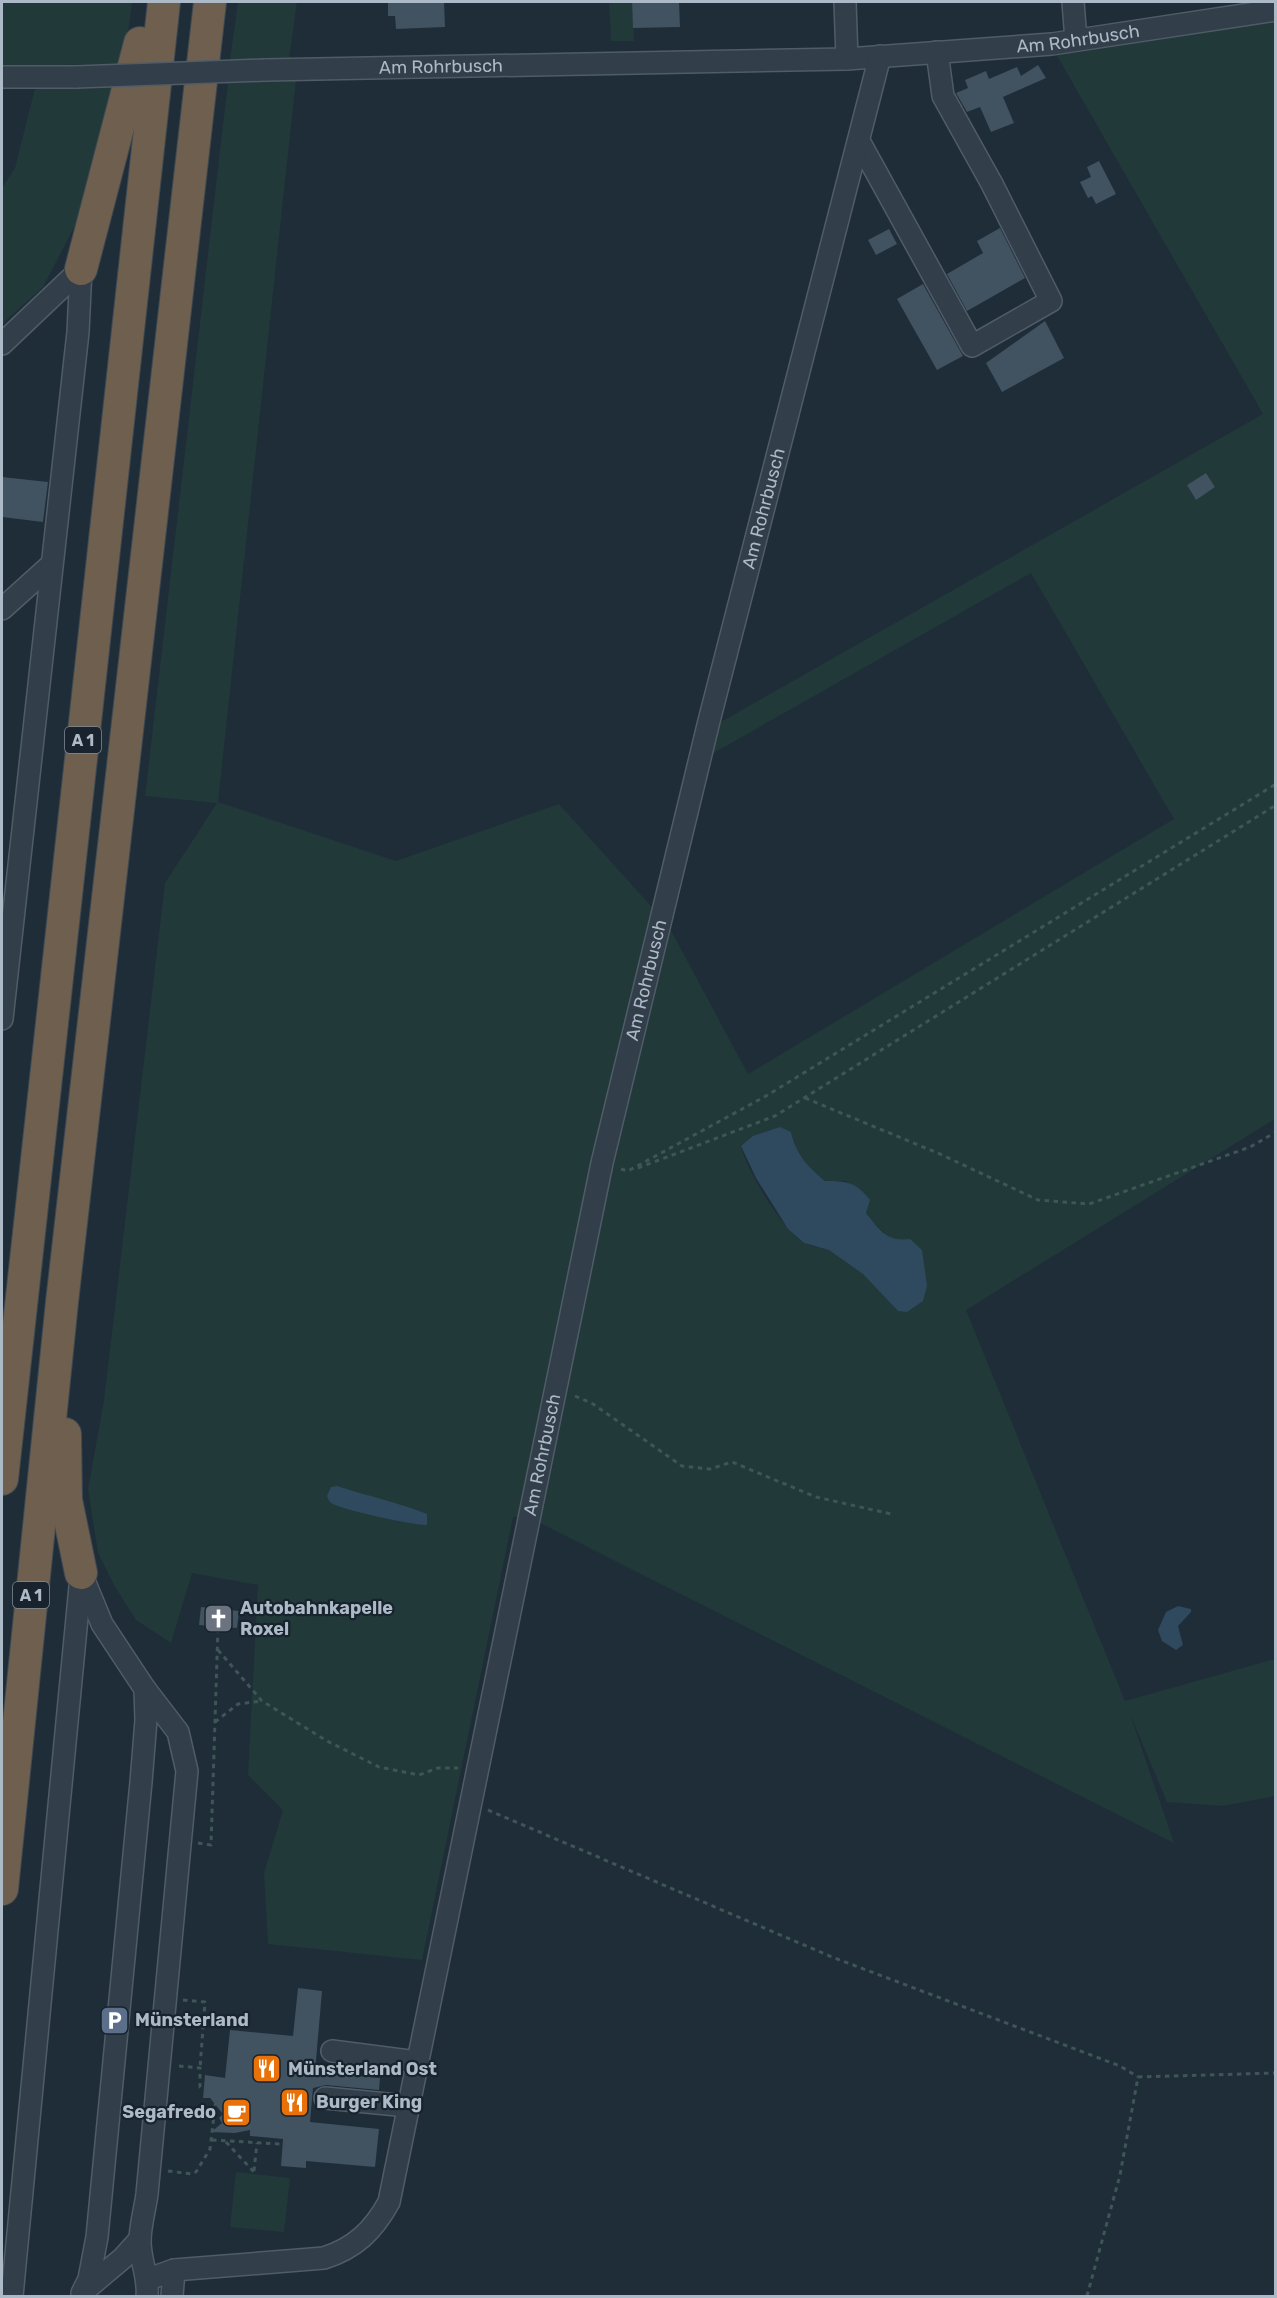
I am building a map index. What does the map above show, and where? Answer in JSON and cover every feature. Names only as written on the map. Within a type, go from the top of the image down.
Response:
[{"type":"highway","points":[[81,269],[151,2]]},
{"type":"highway","name":"A 1","points":[[2,1479],[164,2]]},
{"type":"highway","name":"A 1","points":[[2,1889],[62,1302],[210,2]]},
{"type":"highway","points":[[62,1302],[66,1500],[81,1573]]},
{"type":"street","points":[[845,2],[848,59]]},
{"type":"street","points":[[1073,2],[1076,40]]},
{"type":"street","name":"Am Rohrbusch","points":[[2,77],[848,59],[1076,40],[1275,10]]},
{"type":"street","points":[[859,141],[972,346],[1051,301],[992,184],[943,96],[937,52]]},
{"type":"street","name":"Am Rohrbusch","points":[[148,2288],[174,2270],[324,2258],[345,2251],[365,2237],[389,2202],[602,1163],[709,721],[880,56]]},
{"type":"street","points":[[2,344],[81,269]]},
{"type":"street","points":[[2,1019],[78,332],[81,269]]},
{"type":"street","points":[[2,609],[51,565]]},
{"type":"street","points":[[81,1573],[102,1624],[145,1689],[178,1732],[187,1771],[150,2169],[140,2239],[148,2288]]},
{"type":"street","points":[[12,2296],[81,1573]]},
{"type":"street","points":[[80,2295],[88,2278],[97,2237],[143,1761],[146,1720],[145,1689]]},
{"type":"street","points":[[332,2051],[417,2062]]},
{"type":"street","points":[[325,2098],[408,2106]]},
{"type":"street","points":[[80,2295],[123,2258],[140,2239]]},
{"type":"street","points":[[172,2296],[174,2270]]},
{"type":"path","points":[[628,1171],[766,1096],[1275,784]]},
{"type":"path","points":[[602,1163],[628,1171],[775,1116],[1275,805]]},
{"type":"path","points":[[805,1098],[940,1154],[1038,1200],[1089,1204],[1250,1147],[1275,1132]]},
{"type":"path","points":[[556,1389],[593,1404],[682,1466],[710,1469],[732,1462],[816,1497],[891,1514]]},
{"type":"path","points":[[181,1842],[211,1845],[218,1627]]},
{"type":"path","points":[[218,1650],[262,1701],[327,1741],[379,1767],[419,1775],[438,1768],[479,1768]]},
{"type":"path","points":[[215,1722],[238,1704],[262,1701]]},
{"type":"path","points":[[472,1803],[832,1957],[1120,2066],[1138,2078],[1275,2073]]},
{"type":"path","points":[[166,1999],[206,2002],[200,2068],[200,2087],[204,2088]]},
{"type":"path","points":[[160,2064],[200,2068]]},
{"type":"path","points":[[1087,2296],[1120,2175],[1138,2078]]},
{"type":"path","points":[[150,2169],[192,2174],[206,2157],[212,2140],[216,2099]]},
{"type":"path","points":[[212,2140],[280,2144]]},
{"type":"path","points":[[225,2141],[254,2173],[257,2143]]},
{"type":"green space","points":[[2,2],[132,2],[124,64],[2,66]]},
{"type":"green space","points":[[238,2],[297,2],[289,59],[230,60]]},
{"type":"green space","points":[[609,2],[632,2],[634,41],[611,41]]},
{"type":"green space","points":[[1275,20],[1275,1119],[966,1310],[1125,1701],[1275,1659],[1275,1796],[1223,1806],[1167,1802],[1130,1714],[1174,1843],[530,1518],[513,1517],[422,1960],[268,1944],[264,1873],[283,1810],[248,1775],[258,1585],[192,1573],[171,1643],[136,1620],[115,1587],[98,1553],[88,1489],[104,1400],[165,883],[217,803],[145,796],[228,82],[296,79],[218,802],[396,861],[559,804],[668,925],[748,1074],[1174,819],[1031,573],[710,755],[719,723],[1263,414],[1056,54]],"holes":[[[1206,473],[1215,487],[1195,499],[1187,485]],[[791,1132],[799,1154],[808,1165],[825,1181],[846,1181],[873,1221],[895,1241],[898,1311],[849,1262],[829,1250],[806,1244],[795,1235],[766,1198],[750,1170],[741,1146]]]},
{"type":"green space","points":[[117,87],[93,191],[43,287],[2,324],[2,188],[15,168],[35,88]]},
{"type":"green space","points":[[236,2172],[290,2178],[284,2232],[230,2227]]},
{"type":"water","points":[[780,1127],[791,1132],[803,1159],[825,1181],[850,1184],[865,1194],[870,1200],[866,1213],[884,1234],[895,1239],[910,1239],[922,1250],[927,1286],[923,1301],[907,1312],[898,1311],[863,1274],[829,1250],[804,1243],[788,1229],[756,1178],[741,1146],[753,1136]]},
{"type":"water","points":[[337,1486],[427,1514],[427,1525],[380,1517],[333,1504],[327,1496],[331,1487]]},
{"type":"water","points":[[1178,1606],[1191,1609],[1191,1612],[1178,1626],[1183,1645],[1176,1650],[1162,1641],[1158,1630],[1166,1612]]},
{"type":"building","points":[[388,2],[444,2],[445,27],[396,29],[395,16],[388,16]]},
{"type":"building","points":[[632,2],[679,2],[680,27],[633,28]]},
{"type":"building","points":[[1038,65],[1046,78],[1003,97],[1014,123],[991,132],[980,107],[967,112],[956,93],[968,88],[965,80],[986,71],[989,79],[1017,67],[1021,76]]},
{"type":"building","points":[[1099,161],[1116,194],[1096,204],[1092,196],[1088,198],[1080,182],[1091,177],[1087,167]]},
{"type":"building","points":[[1000,228],[1025,278],[967,311],[947,274],[983,253],[977,241]]},
{"type":"building","points":[[889,229],[897,244],[876,255],[868,240]]},
{"type":"building","points":[[923,284],[963,356],[937,370],[897,299]]},
{"type":"building","points":[[1045,321],[1064,358],[1002,392],[986,363]]},
{"type":"building","points":[[1206,473],[1215,487],[1196,500],[1187,485]]},
{"type":"building","points":[[2,477],[48,482],[43,522],[2,517]]},
{"type":"building","name":"Autobahnkapelle Roxel","points":[[201,1607],[239,1611],[237,1628],[199,1625]]},
{"type":"building","points":[[298,1988],[322,1991],[315,2072],[380,2078],[379,2090],[326,2085],[313,2088],[310,2122],[379,2129],[375,2167],[306,2161],[306,2168],[281,2166],[283,2139],[250,2136],[250,2130],[235,2133],[211,2132],[222,2123],[219,2118],[223,2114],[210,2098],[203,2098],[205,2075],[225,2078],[230,2030],[293,2036]]},
{"type":"place","name":"Autobahnkapelle Roxel","points":[[219,1618]]},
{"type":"place","name":"Münsterland","points":[[114,2020]]},
{"type":"place","name":"Münsterland Ost","points":[[267,2069]]},
{"type":"place","name":"Burger King","points":[[295,2102]]},
{"type":"place","name":"Segafredo","points":[[237,2112]]}]
